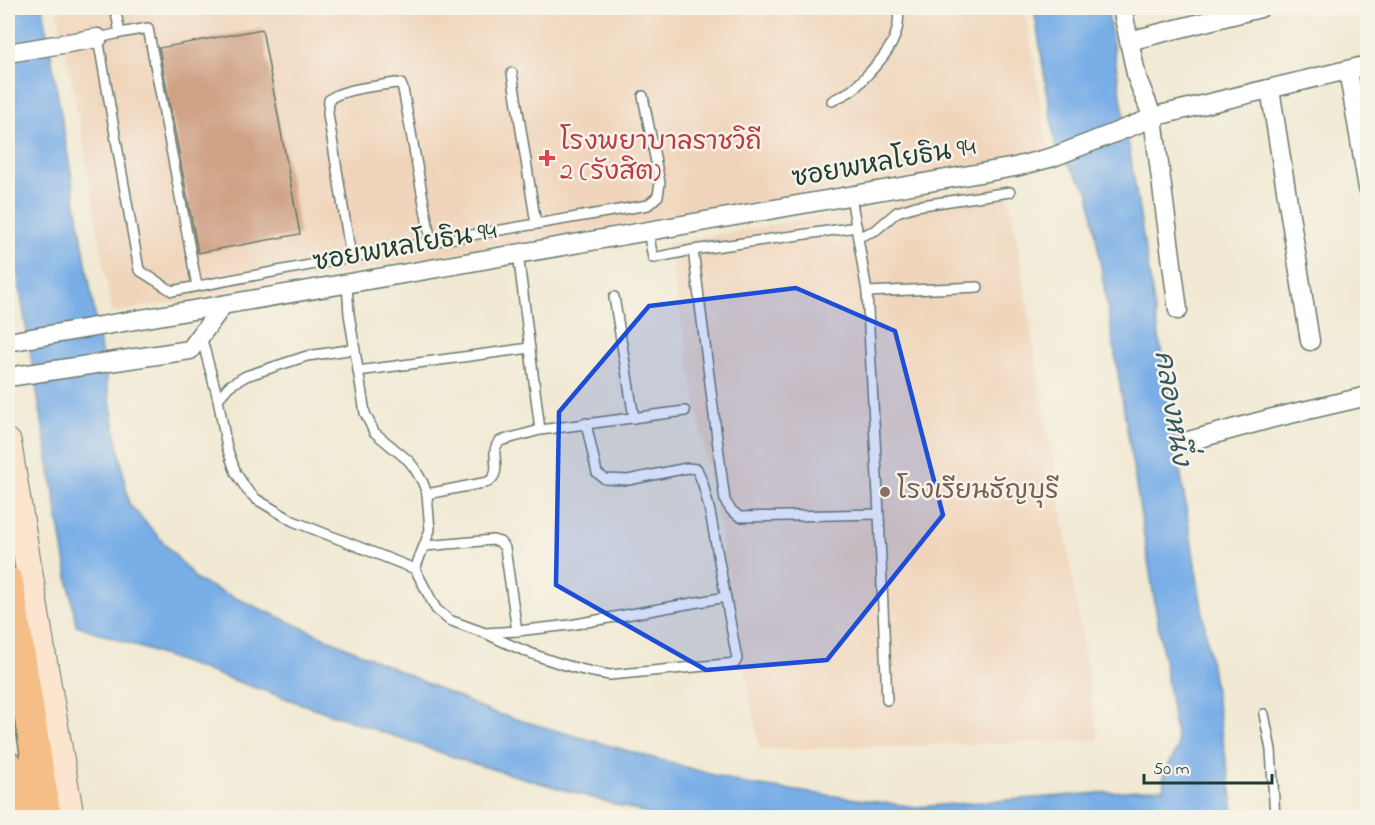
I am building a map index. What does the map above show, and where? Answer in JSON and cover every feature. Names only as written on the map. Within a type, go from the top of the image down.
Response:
[{"type":"highway","points":[[8,582],[46,818]]},
{"type":"highway","points":[[8,768],[16,818]]},
{"type":"main road","points":[[8,442],[71,818]]},
{"type":"street","points":[[1122,8],[1148,120],[1179,309]]},
{"type":"street","points":[[1129,41],[1260,8]]},
{"type":"street","points":[[8,53],[98,38]]},
{"type":"street","name":"ซอยพหลโยธิน 94","points":[[15,341],[1015,167],[1053,158],[1160,115],[1368,65]]},
{"type":"street","points":[[1348,70],[1368,188]]},
{"type":"street","points":[[1270,89],[1310,341]]},
{"type":"street","points":[[8,377],[190,350],[223,305]]},
{"type":"street","points":[[1185,442],[1273,418],[1368,396]]},
{"type":"lane","points":[[115,8],[120,33]]},
{"type":"lane","points":[[832,101],[853,89],[890,48],[897,34],[900,19],[898,8]]},
{"type":"lane","points":[[197,286],[148,28],[98,38],[139,270],[172,291],[431,242],[648,205],[658,196],[660,183],[643,96]]},
{"type":"lane","points":[[512,73],[536,224]]},
{"type":"lane","points":[[351,257],[328,114],[329,100],[334,95],[344,92],[401,84],[431,242]]},
{"type":"lane","points":[[648,231],[653,258],[693,250],[876,230],[897,212],[916,206],[1010,192]]},
{"type":"lane","points":[[851,196],[867,292],[887,700]]},
{"type":"lane","points":[[693,250],[725,501],[731,510],[740,517],[879,514]]},
{"type":"lane","points":[[518,253],[540,430]]},
{"type":"lane","points":[[347,284],[349,314],[365,413],[374,432],[409,461],[427,494],[430,530],[416,568]]},
{"type":"lane","points":[[867,292],[978,287]]},
{"type":"lane","points":[[614,297],[634,418]]},
{"type":"lane","points":[[201,336],[218,399],[227,447],[236,473],[247,490],[256,499],[293,521],[416,568],[436,609],[449,620],[551,660],[610,675],[735,663],[737,659],[710,512],[697,469],[687,468],[628,480],[605,479],[597,473],[586,423]]},
{"type":"lane","points":[[358,371],[530,348]]},
{"type":"lane","points":[[218,399],[229,386],[246,376],[307,356],[355,349]]},
{"type":"lane","points":[[427,494],[488,482],[496,473],[495,450],[496,444],[500,441],[540,430],[685,411]]},
{"type":"lane","points":[[424,546],[494,540],[500,542],[505,548],[517,632]]},
{"type":"lane","points":[[485,633],[517,632],[570,625],[726,597]]},
{"type":"lane","points":[[1264,714],[1271,750],[1275,818]]},
{"type":"highlighted area","points":[[796,288],[895,331],[943,515],[827,660],[706,670],[556,585],[559,412],[649,306]]},
{"type":"shaded area","name":"โรงพยาบาลราชวิถี 2 (รังสิต)","points":[[57,8],[1025,8],[1048,149],[969,167],[112,313],[83,141]]},
{"type":"shaded area","name":"โรงเรียนธัญบุรี","points":[[1007,182],[1099,740],[760,750],[667,244]]},
{"type":"water","points":[[8,8],[43,8],[129,504],[198,581],[491,712],[745,784],[916,807],[1164,788],[1163,776],[1178,747],[1089,192],[1056,148],[1034,8],[1107,8],[1235,817],[659,817],[468,762],[76,625],[8,218]]},
{"type":"building","points":[[262,29],[300,234],[198,253],[159,48]]},
{"type":"place","name":"โรงพยาบาลราชวิถี 2 (รังสิต)","points":[[547,158]]},
{"type":"place","name":"โรงเรียนธัญบุรี","points":[[885,492]]},
{"type":"water label","name":"คลองหนึ่ง","points":[[1171,408]]}]
